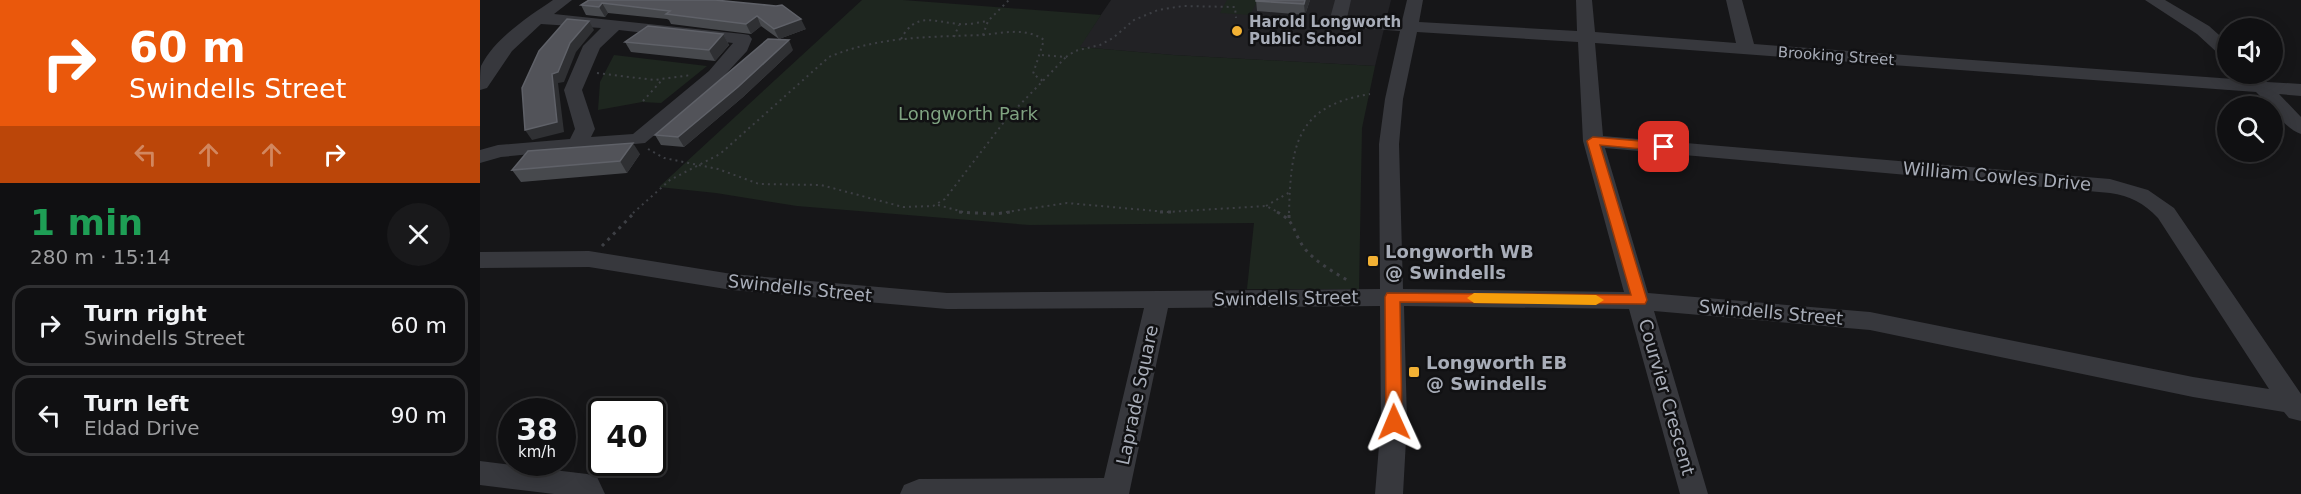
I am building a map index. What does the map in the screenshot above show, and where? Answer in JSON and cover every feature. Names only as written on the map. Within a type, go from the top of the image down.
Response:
[{"type":"street","points":[[480,84],[489,66],[535,19],[564,0]]},
{"type":"street","name":"Brooking Street","points":[[1343,0],[1337,22],[1748,50],[2217,78]]},
{"type":"street","points":[[1389,494],[1394,422],[1389,144],[1394,99],[1415,0]]},
{"type":"street","name":"Courvier Crescent","points":[[1584,0],[1593,141],[1694,494]]},
{"type":"street","points":[[1734,0],[1748,50]]},
{"type":"street","points":[[2153,0],[2204,30],[2217,42]]},
{"type":"street","points":[[480,157],[498,151],[638,139],[715,75],[741,47],[743,39],[535,19]]},
{"type":"street","points":[[577,144],[585,129],[573,90],[592,46],[613,26]]},
{"type":"street","points":[[2259,84],[2301,128]]},
{"type":"street","name":"Brooking Street","points":[[2273,84],[2301,90]]},
{"type":"street","name":"William Cowles Drive","points":[[1593,141],[2110,186],[2134,191],[2157,203],[2166,213],[2298,407]]},
{"type":"street","name":"Swindells Street","points":[[480,260],[589,259],[732,282],[911,299],[1158,300],[1392,297],[1640,300],[1870,321],[2298,407]]},
{"type":"street","name":"Laprade Square","points":[[914,494],[919,491],[1116,492],[1158,300]]},
{"type":"street","points":[[480,473],[587,486],[591,494]]},
{"type":"path","points":[[983,35],[988,21],[1009,0]]},
{"type":"path","points":[[938,205],[1029,94],[1075,50],[1107,42],[1130,22],[1168,8],[1205,6],[1234,8],[1236,18]]},
{"type":"path","points":[[901,39],[908,28],[922,20],[934,19],[958,27],[988,21]]},
{"type":"path","points":[[954,37],[958,27]]},
{"type":"path","points":[[589,259],[663,185],[705,165],[747,132],[809,73],[829,57],[849,49],[901,39],[1036,34],[1044,40],[1042,56],[1034,69],[1034,74],[1043,81]]},
{"type":"path","points":[[1042,56],[1066,57]]},
{"type":"path","points":[[580,74],[604,73],[654,80],[715,75]]},
{"type":"path","points":[[642,101],[663,79]]},
{"type":"path","points":[[1350,281],[1304,250],[1296,239],[1289,218],[1294,151],[1301,133],[1314,115],[1330,102],[1351,96],[1371,94]]},
{"type":"path","points":[[638,139],[654,154],[682,163],[705,165],[750,182],[765,185],[813,184],[882,202],[919,208],[938,205],[963,213],[1007,213],[1067,203],[1167,212],[1266,206],[1291,191]]},
{"type":"path","points":[[1266,206],[1289,218]]},
{"type":"shaded area","name":"Harold Longworth Public School","points":[[1111,0],[1391,0],[1375,66],[1173,55],[1079,47]]},
{"type":"green space","name":"Longworth Park","points":[[862,0],[903,0],[1101,15],[1080,47],[1173,55],[1375,66],[1362,128],[1359,289],[1247,289],[1254,223],[1029,225],[797,206],[716,193],[659,187]]},
{"type":"green space","points":[[1227,0],[1258,0],[1250,15],[1220,13]]},
{"type":"green space","points":[[614,55],[707,66],[661,103],[642,102],[598,110],[600,82]]},
{"type":"building","points":[[589,0],[715,0],[782,5],[801,19],[774,29],[757,16],[746,24],[666,14],[670,11],[602,3],[599,7],[581,5]]},
{"type":"building","points":[[1256,0],[1305,0],[1304,4]]},
{"type":"building","points":[[567,19],[589,21],[570,43],[558,72],[552,74],[557,122],[525,130],[522,88],[539,51]]},
{"type":"building","points":[[648,26],[723,34],[709,50],[625,42]]},
{"type":"building","points":[[768,39],[789,40],[738,87],[678,137],[655,135]]},
{"type":"building","points":[[633,143],[620,161],[512,170],[528,151]]},
{"type":"slow traffic","points":[[1474,298],[1596,300]]},
{"type":"place","name":"Harold Longworth Public School","points":[[1237,31]]},
{"type":"place","name":"Longworth WB @ Swindells","points":[[1373,261]]},
{"type":"place","name":"Longworth EB @ Swindells","points":[[1414,372]]},
{"type":"route","points":[[1394,422],[1392,297],[1640,300],[1593,141],[1664,147]]}]
